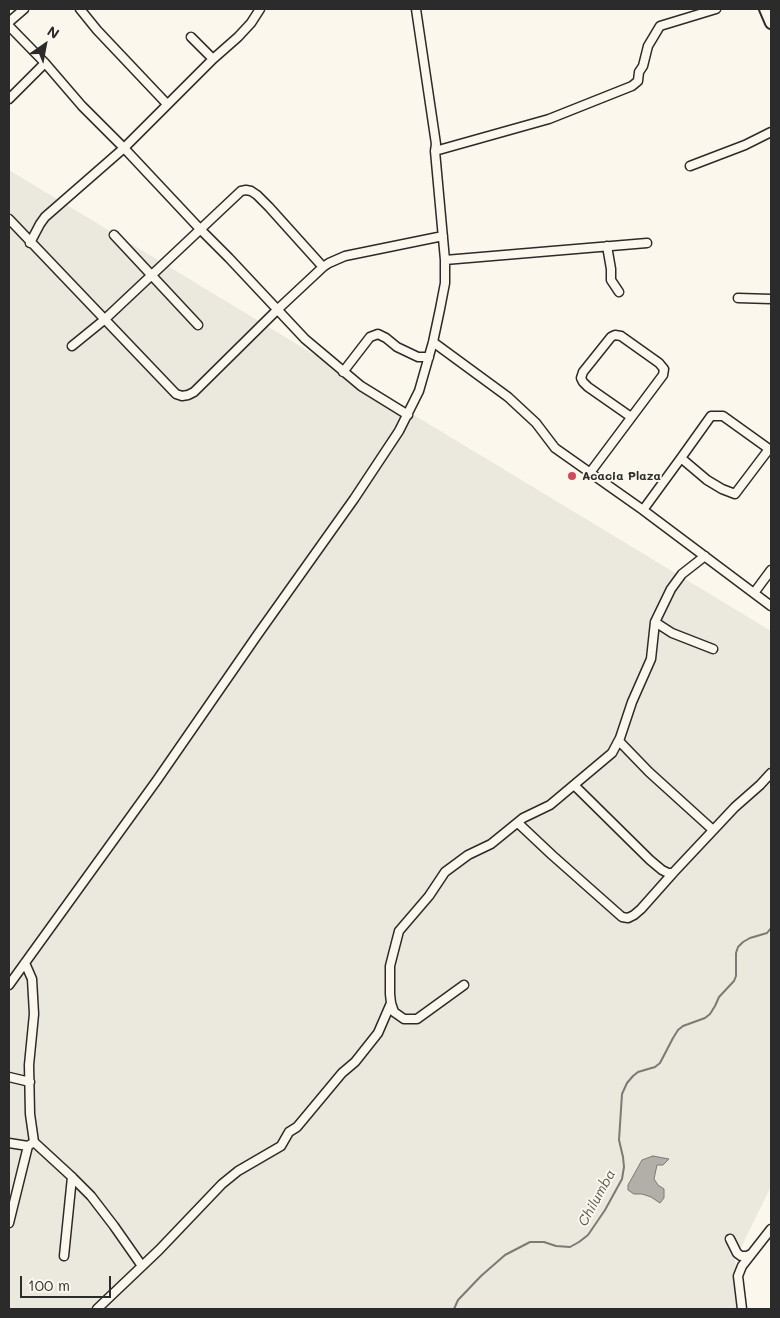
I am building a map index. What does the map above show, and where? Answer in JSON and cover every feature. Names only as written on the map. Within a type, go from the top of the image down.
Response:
[{"type":"main road","points":[[765,9],[771,23]]},
{"type":"street","points":[[9,22],[24,9]]},
{"type":"street","points":[[80,9],[97,30],[167,104]]},
{"type":"street","points":[[30,243],[45,218],[124,148],[251,23],[260,9]]},
{"type":"street","points":[[9,985],[157,780],[384,456],[408,415],[419,391],[433,342],[445,283],[445,260],[435,151],[436,144],[416,9]]},
{"type":"street","points":[[435,151],[549,119],[632,86],[638,81],[639,72],[643,66],[648,46],[660,26],[716,9]]},
{"type":"street","points":[[9,26],[46,63],[82,106],[305,339],[361,386],[408,415]]},
{"type":"street","points":[[191,37],[214,58]]},
{"type":"street","points":[[9,99],[46,63]]},
{"type":"street","points":[[690,166],[745,145],[771,132]]},
{"type":"street","points":[[72,346],[104,320],[240,191],[251,191],[270,207],[323,267]]},
{"type":"street","points":[[9,220],[176,394],[182,396],[188,396],[194,392],[323,267],[346,256],[443,236]]},
{"type":"street","points":[[114,235],[198,325]]},
{"type":"street","points":[[445,260],[647,242]]},
{"type":"street","points":[[607,246],[611,280],[618,292]]},
{"type":"street","points":[[738,298],[771,299]]},
{"type":"street","points":[[343,372],[370,337],[378,334],[397,347],[418,357],[429,356]]},
{"type":"street","points":[[589,474],[663,375],[664,369],[659,363],[621,336],[615,335],[583,372],[581,378],[583,382],[631,417]]},
{"type":"street","points":[[433,342],[508,397],[536,423],[555,448],[589,474],[643,510],[771,606]]},
{"type":"street","points":[[643,510],[711,416],[723,416],[769,449],[735,494],[707,480],[681,458]]},
{"type":"street","points":[[464,985],[417,1020],[404,1019],[394,1012],[391,1003],[390,966],[399,931],[429,896],[445,872],[468,855],[491,844],[523,818],[550,804],[612,753],[651,659],[655,622],[671,589],[682,574],[705,556]]},
{"type":"street","points":[[754,593],[771,570]]},
{"type":"street","points":[[655,622],[672,633],[713,650]]},
{"type":"street","points":[[618,742],[713,830]]},
{"type":"street","points":[[518,823],[622,917],[628,918],[641,909],[713,830],[771,773]]},
{"type":"street","points":[[574,785],[650,860],[662,870],[673,873]]},
{"type":"street","points":[[9,1223],[31,1144],[29,1065],[34,1005],[32,979],[24,963]]},
{"type":"street","points":[[97,1309],[222,1184],[238,1170],[282,1146],[289,1132],[297,1127],[342,1073],[355,1062],[378,1033],[391,1003]]},
{"type":"street","points":[[9,1077],[30,1082]]},
{"type":"street","points":[[9,1143],[31,1144],[72,1176],[91,1196],[142,1266]]},
{"type":"street","points":[[64,1256],[72,1176]]},
{"type":"street","points":[[742,1309],[738,1276],[742,1266],[771,1229]]},
{"type":"street","points":[[730,1239],[737,1253],[741,1256],[752,1254]]},
{"type":"shaded area","points":[[9,170],[771,631],[771,1186],[735,1260],[743,1309],[9,1309]]},
{"type":"shaded area","points":[[653,1156],[669,1159],[663,1165],[657,1165],[654,1179],[664,1189],[664,1198],[660,1203],[651,1197],[634,1194],[628,1190],[628,1185],[642,1160]]},
{"type":"waterway","name":"Chilumba","points":[[454,1309],[458,1300],[505,1255],[530,1242],[544,1242],[556,1246],[570,1247],[588,1235],[605,1210],[622,1179],[624,1167],[619,1140],[622,1094],[627,1083],[638,1072],[655,1067],[660,1063],[678,1030],[710,1014],[719,997],[734,981],[738,947],[750,938],[767,933],[771,928]]},
{"type":"place","name":"Acacia Plaza","points":[[572,476]]}]
